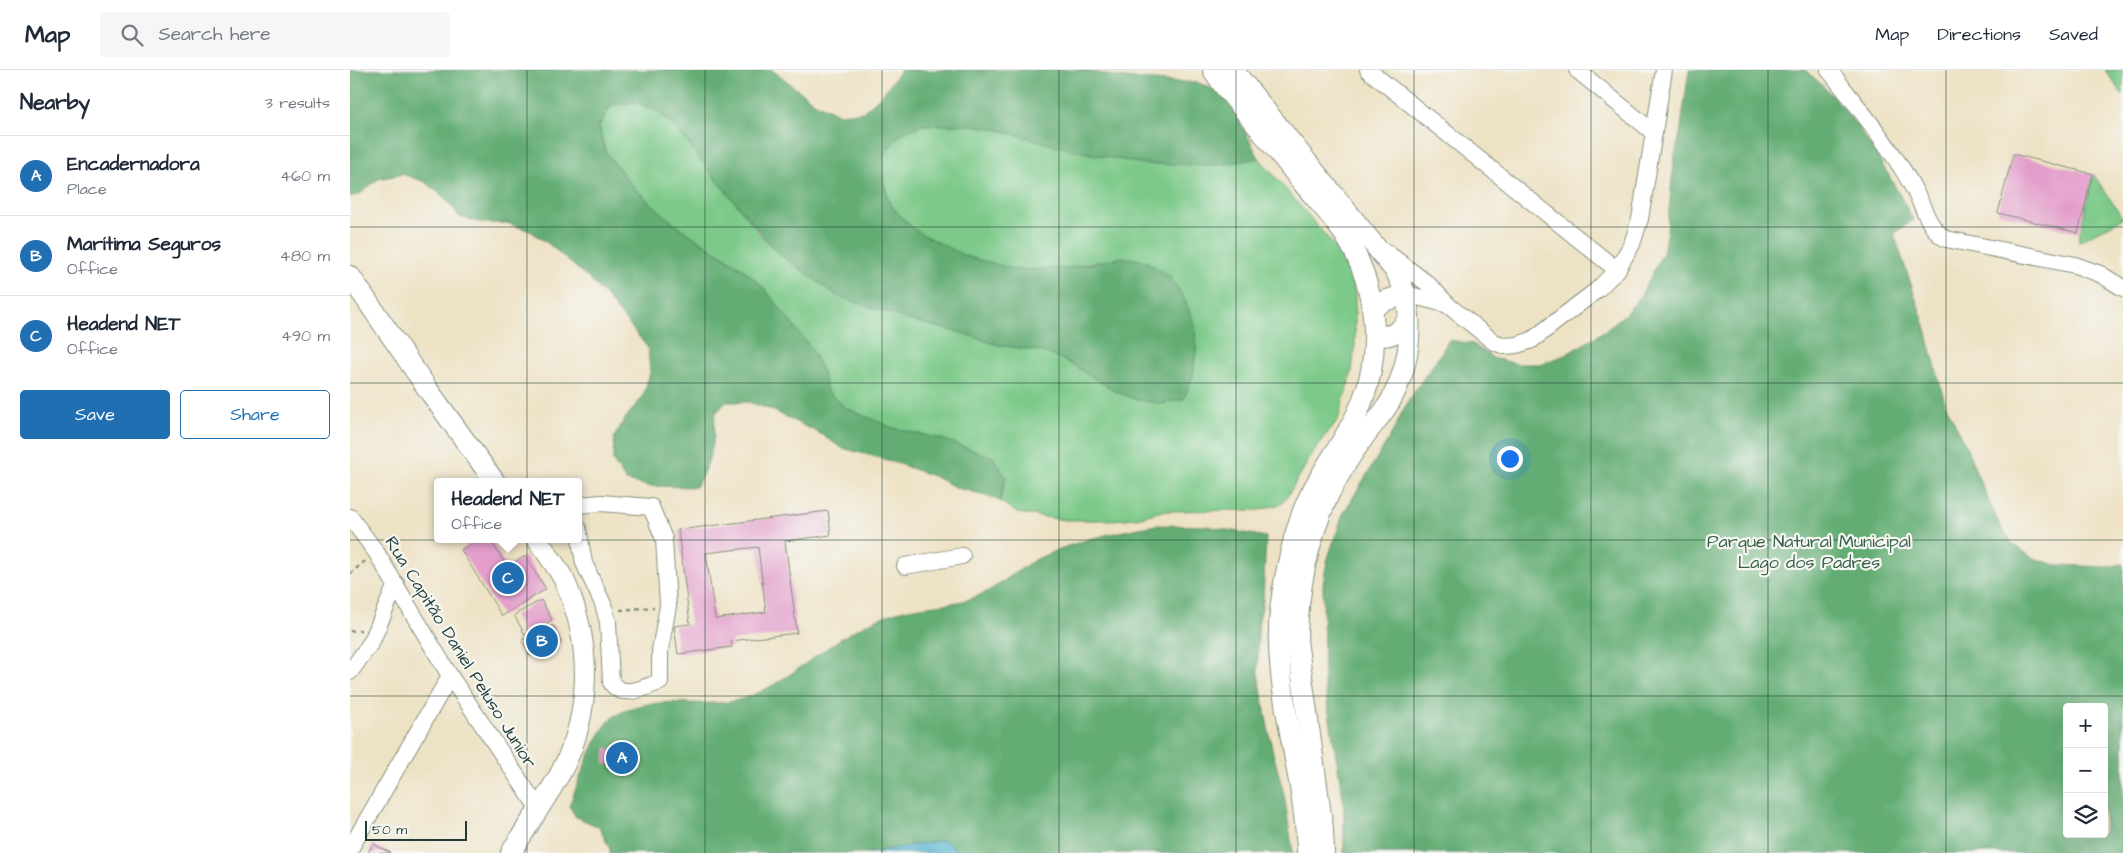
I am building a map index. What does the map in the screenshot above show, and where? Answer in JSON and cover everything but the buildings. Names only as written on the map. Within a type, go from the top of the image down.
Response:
[{"type":"main road","points":[[1213,70],[1332,219],[1353,250],[1365,276],[1372,308],[1375,334],[1370,378],[1362,402],[1348,432],[1310,495],[1300,519],[1286,574],[1281,608],[1279,645],[1307,853]]},
{"type":"main road","points":[[1233,70],[1396,272],[1412,304],[1408,346],[1401,380],[1390,402],[1361,440],[1330,493],[1313,537],[1302,577],[1298,608],[1297,640],[1323,829],[1324,853]]},
{"type":"main road","points":[[350,276],[429,391],[492,478]]},
{"type":"main road","points":[[1372,308],[1384,301],[1412,304]]},
{"type":"main road","points":[[1375,334],[1381,336],[1391,335],[1405,327],[1412,304]]},
{"type":"main road","points":[[511,853],[560,772],[574,742],[581,713],[586,674],[584,646],[578,619],[566,584],[540,543]]},
{"type":"street","points":[[1368,70],[1617,270]]},
{"type":"street","points":[[1577,70],[1654,132]]},
{"type":"street","points":[[1373,242],[1428,284],[1450,306],[1494,342],[1505,346],[1517,345],[1532,340],[1597,290],[1617,270],[1632,244],[1640,219],[1664,70]]},
{"type":"street","points":[[1829,70],[1895,158],[1915,191],[1933,227],[1939,234],[1946,238],[2075,265],[2100,274],[2123,288]]},
{"type":"street","points":[[1412,304],[1440,302],[1450,306]]},
{"type":"street","points":[[582,526],[601,504]]},
{"type":"street","points":[[581,543],[584,564],[608,622],[612,682],[615,689],[622,692],[631,692],[660,682],[660,650],[668,606],[664,539],[651,507],[582,505]]},
{"type":"street","name":"Rua Capitão Daniel Peluso Junior","points":[[350,517],[376,552],[450,676],[538,808]]},
{"type":"street","points":[[905,566],[962,556]]},
{"type":"street","points":[[350,672],[372,641],[396,584]]},
{"type":"street","points":[[350,849],[450,676]]},
{"type":"path","points":[[350,574],[376,552]]},
{"type":"path","points":[[605,612],[668,606]]},
{"type":"green space","points":[[350,70],[772,70],[814,102],[838,114],[863,112],[881,96],[901,70],[1082,70],[1124,78],[1199,83],[1221,93],[1235,113],[1259,158],[1217,165],[1144,164],[1071,150],[996,129],[971,125],[921,125],[899,135],[883,155],[883,179],[889,203],[907,223],[920,233],[965,256],[1018,270],[1070,268],[1122,257],[1146,261],[1171,277],[1185,300],[1195,325],[1196,350],[1193,376],[1184,399],[1161,404],[1137,400],[1115,391],[1068,362],[1044,352],[995,344],[963,333],[909,320],[837,296],[776,251],[709,171],[679,131],[659,112],[636,102],[611,105],[599,126],[605,151],[636,190],[677,226],[743,269],[763,287],[811,348],[822,371],[827,391],[846,408],[893,428],[942,439],[993,457],[1006,477],[1000,501],[957,488],[935,477],[891,461],[842,448],[819,433],[772,410],[749,402],[726,402],[715,414],[711,452],[706,468],[696,487],[649,486],[626,481],[613,461],[614,437],[627,416],[643,397],[650,373],[648,348],[605,295],[587,277],[550,245],[530,231],[507,223],[483,223],[460,217],[444,197],[425,182],[403,174],[378,179],[360,194],[350,197]]},
{"type":"green space","name":"Parque Natural Municipal Lago dos Padres","points":[[1689,70],[1805,70],[1823,86],[1853,121],[1879,159],[1913,220],[1894,234],[1925,326],[1945,403],[1967,448],[1999,524],[2013,544],[2033,558],[2056,565],[2106,567],[2123,564],[2123,853],[1344,853],[1344,805],[1324,683],[1323,584],[1327,561],[1343,514],[1395,428],[1406,405],[1449,340],[1473,344],[1493,358],[1517,364],[1540,364],[1563,356],[1584,344],[1624,315],[1640,297],[1663,253],[1674,159],[1680,134]]},
{"type":"green space","points":[[2105,70],[2123,70],[2123,95]]},
{"type":"green space","points":[[636,102],[659,112],[679,131],[759,233],[795,267],[909,320],[963,333],[995,344],[1044,352],[1068,362],[1115,391],[1137,400],[1193,376],[1196,350],[1195,325],[1094,262],[1057,269],[1019,270],[985,263],[947,249],[913,228],[890,203],[884,186],[883,155],[899,135],[921,125],[971,125],[996,129],[1071,150],[1144,164],[1217,165],[1259,158],[1338,250],[1350,271],[1355,296],[1355,345],[1352,371],[1338,420],[1320,442],[1283,503],[1260,510],[1162,511],[1137,518],[1113,520],[1065,520],[1017,513],[1000,501],[1006,477],[845,408],[826,391],[822,371],[811,348],[763,287],[743,269],[677,226],[636,190],[605,151],[599,126],[611,105]]},
{"type":"green space","points":[[2093,174],[2123,218],[2078,242],[2091,182]]},
{"type":"green space","points":[[1157,525],[1206,526],[1266,537],[1263,601],[1258,625],[1258,673],[1272,749],[1284,794],[1293,853],[960,853],[944,840],[869,853],[610,853],[610,849],[599,827],[576,817],[569,806],[588,757],[601,732],[615,716],[631,708],[647,704],[715,703],[748,697],[775,684],[837,641],[875,620],[902,610],[954,603],[973,598],[990,590],[1051,552],[1096,538]]},
{"type":"water","points":[[944,840],[960,853],[869,853]]},
{"type":"place","name":"Headend NET","points":[[508,578]]},
{"type":"place","name":"Marítima Seguros","points":[[542,641]]},
{"type":"place","name":"Encadernadora","points":[[622,758]]}]
